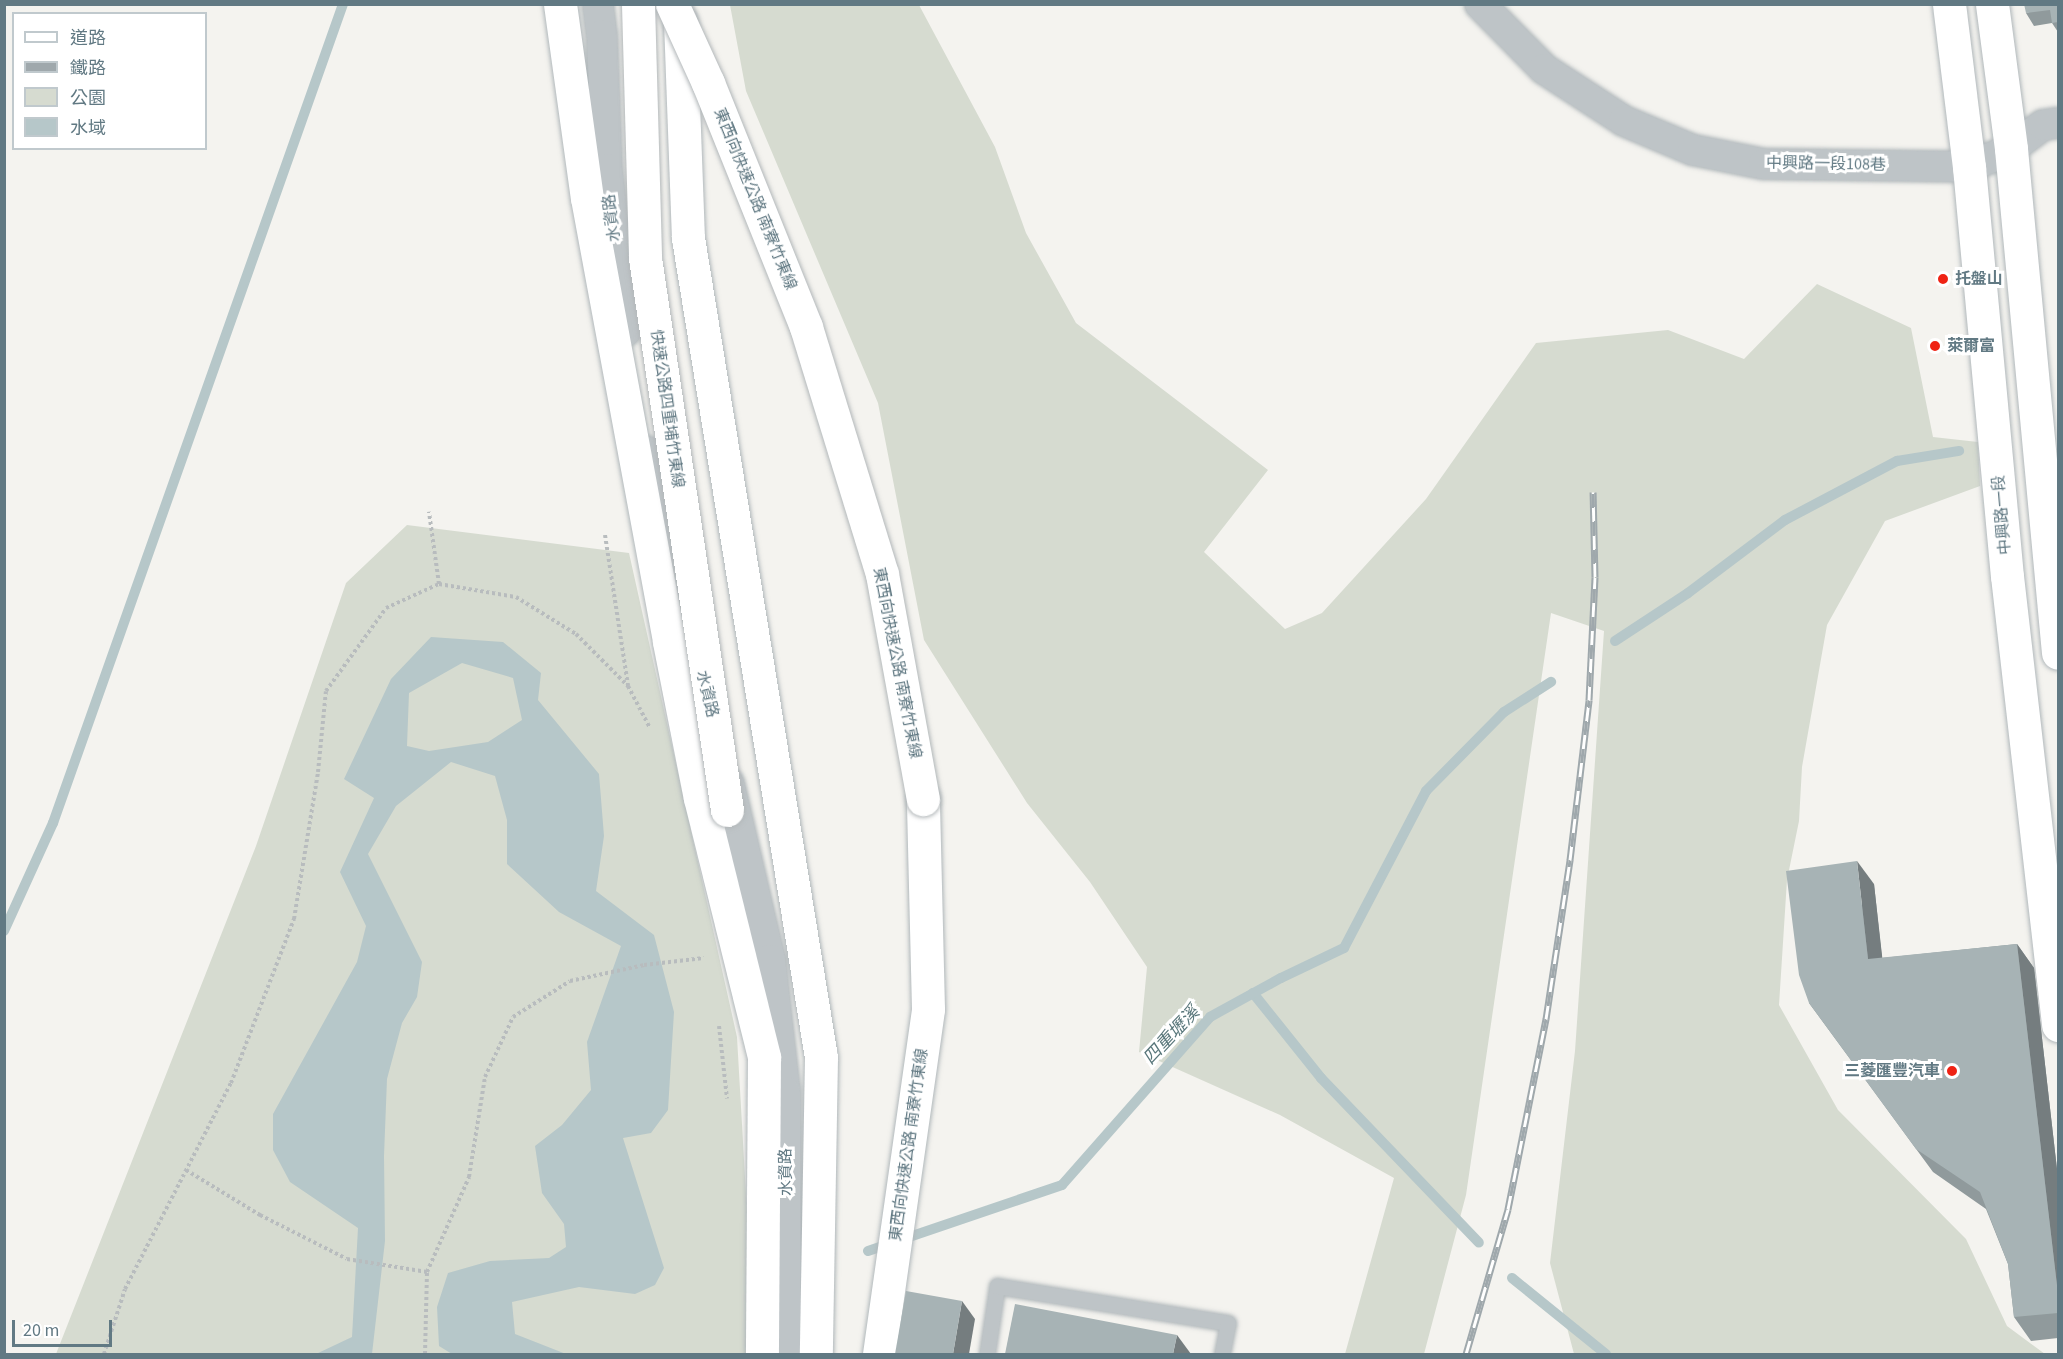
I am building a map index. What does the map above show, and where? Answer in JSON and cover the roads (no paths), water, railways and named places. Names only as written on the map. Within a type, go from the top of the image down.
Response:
[{"type":"main road","points":[[560,4],[587,198],[669,642],[700,798],[764,1057],[762,1354]]},
{"type":"main road","name":"快速公路四重埔竹東線","points":[[638,4],[645,258],[764,1057]]},
{"type":"main road","name":"東西向快速公路 南寮竹東線","points":[[672,4],[708,83],[806,327],[882,574],[924,799],[928,1009],[879,1354]]},
{"type":"main road","points":[[680,4],[688,238],[821,1057],[816,1354]]},
{"type":"main road","name":"中興路一段","points":[[1949,4],[1969,167],[2007,576],[2058,1025]]},
{"type":"main road","points":[[1992,4],[2011,149],[2058,653]]},
{"type":"street","name":"水資路","points":[[598,4],[602,35],[607,169],[624,317],[638,402],[770,960],[785,1092],[786,1354]]},
{"type":"street","name":"水資路","points":[[602,35],[606,4]]},
{"type":"street","name":"中興路一段108巷","points":[[1480,4],[1544,69],[1624,121],[1693,150],[1764,164],[1969,167]]},
{"type":"street","points":[[1969,167],[2011,149],[2052,120]]},
{"type":"lane","points":[[987,1354],[998,1286],[1228,1323],[1222,1354]]},
{"type":"water","points":[[431,637],[503,642],[541,673],[538,700],[599,774],[604,836],[596,891],[654,935],[674,1012],[668,1110],[651,1133],[623,1138],[664,1268],[655,1285],[635,1294],[579,1287],[512,1302],[515,1334],[566,1354],[452,1354],[439,1346],[437,1307],[448,1273],[490,1261],[549,1258],[566,1247],[564,1224],[542,1193],[535,1146],[562,1125],[591,1090],[587,1042],[621,946],[559,912],[507,864],[507,820],[495,776],[451,762],[396,806],[368,854],[422,962],[417,997],[402,1023],[387,1079],[384,1156],[385,1241],[372,1354],[316,1354],[352,1337],[358,1228],[290,1182],[273,1150],[273,1114],[357,962],[366,926],[340,872],[374,798],[344,779],[391,679]],"holes":[[[462,663],[513,678],[522,720],[488,742],[429,751],[407,746],[409,693]]]},
{"type":"waterway","points":[[4,931],[53,823],[343,4]]},
{"type":"waterway","points":[[1615,641],[1688,593],[1785,520],[1897,461],[1959,451]]},
{"type":"waterway","name":"四重壢溪","points":[[868,1251],[1062,1185],[1210,1017],[1281,978],[1344,948],[1426,791],[1504,712],[1551,682]]},
{"type":"waterway","name":"四重壢溪","points":[[1253,993],[1321,1078],[1479,1243]]},
{"type":"waterway","name":"四重壢溪","points":[[1512,1278],[1606,1354]]},
{"type":"railway","points":[[1466,1354],[1508,1209],[1546,1019],[1570,860],[1589,700],[1595,577],[1593,492]]},
{"type":"place","name":"托盤山","points":[[1943,279]]},
{"type":"place","name":"萊爾富","points":[[1935,346]]},
{"type":"place","name":"三菱匯豐汽車","points":[[1952,1071]]}]
